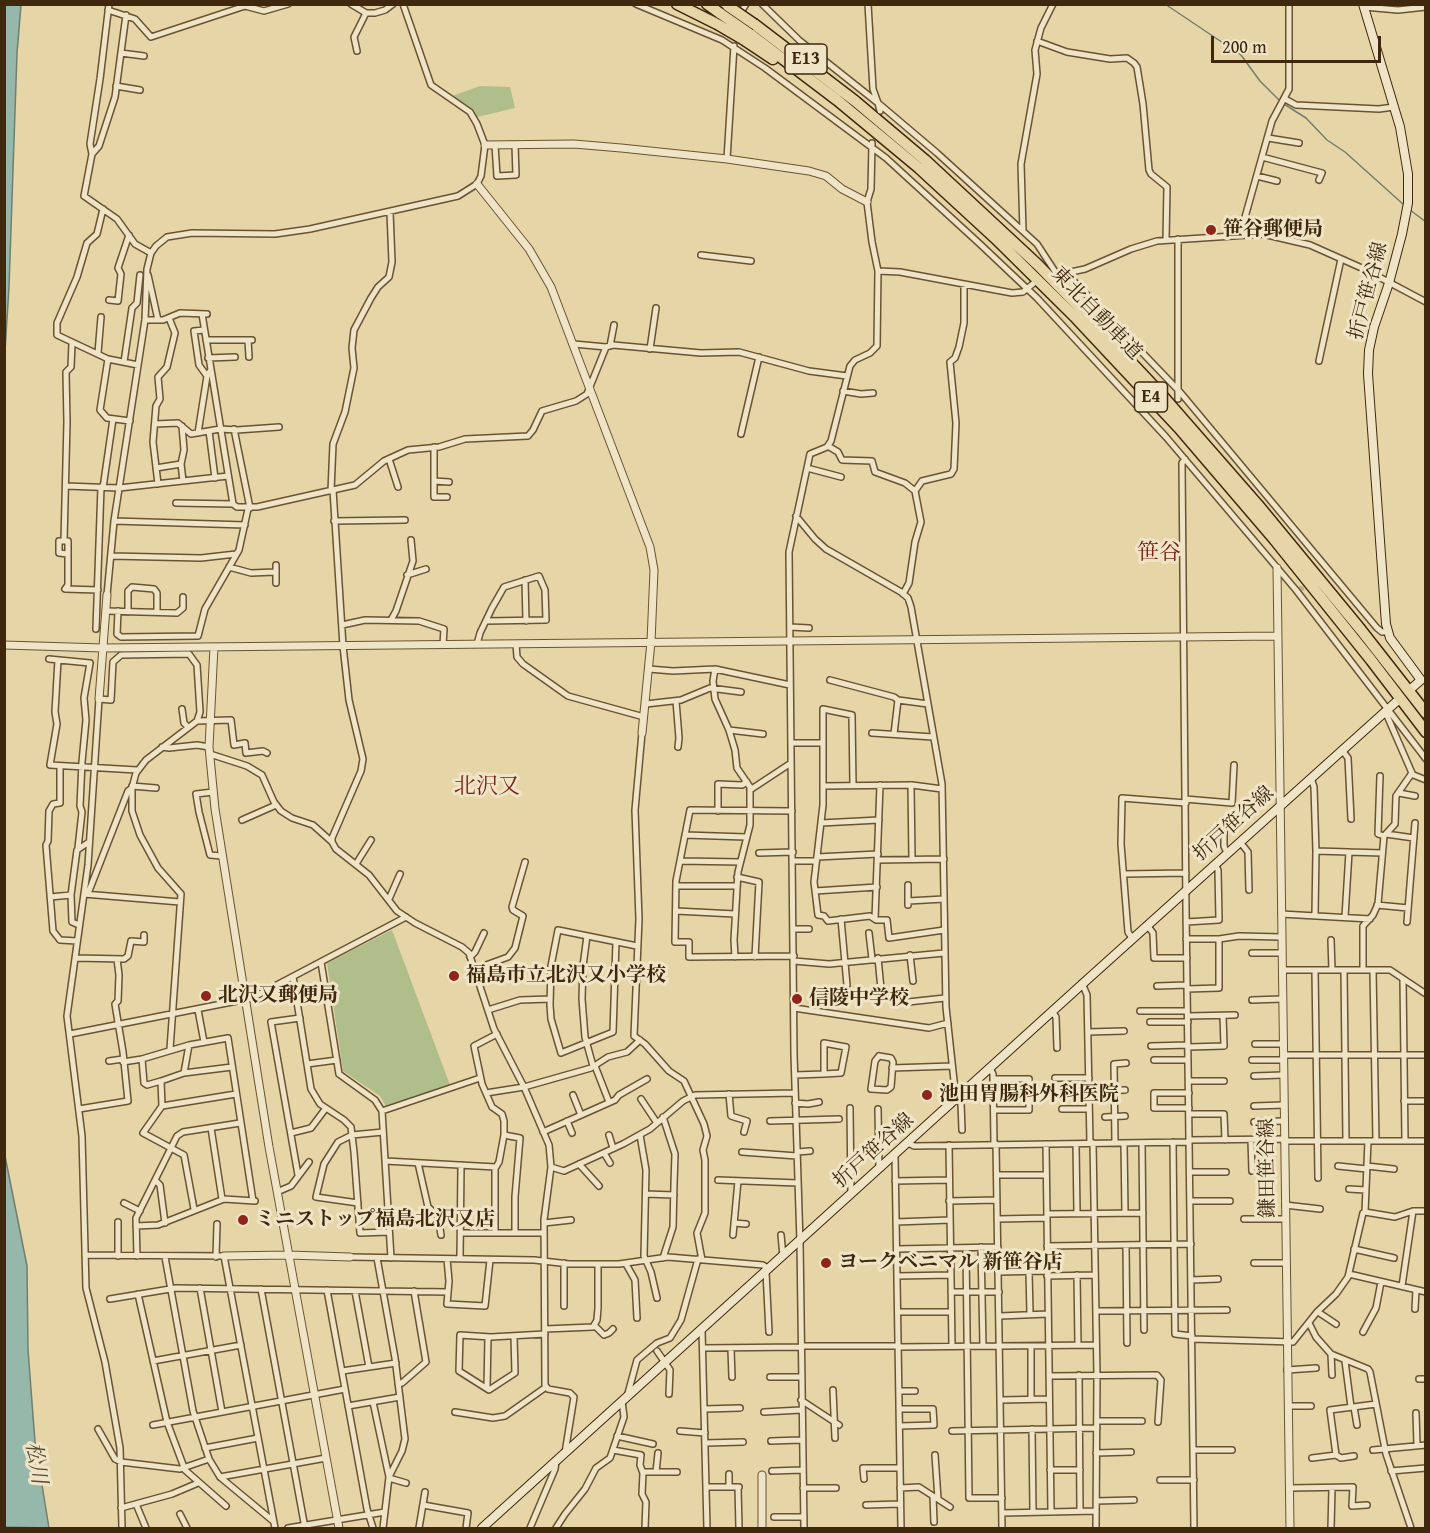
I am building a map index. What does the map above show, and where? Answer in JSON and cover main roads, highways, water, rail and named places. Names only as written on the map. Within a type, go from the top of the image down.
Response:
[{"type":"highway","name":"E13","points":[[677,4],[726,11],[855,101]]},
{"type":"highway","name":"東北自動車道","points":[[707,4],[726,11],[752,30],[837,100],[901,153],[1032,273],[1179,428],[1274,539],[1371,660],[1425,732]]},
{"type":"highway","name":"東北自動車道","points":[[855,101],[970,201],[1105,333],[1265,513],[1354,621],[1425,713]]},
{"type":"main road","name":"折戸笹谷線","points":[[1363,6],[1394,106],[1406,155],[1408,192],[1402,234],[1374,327],[1369,350],[1368,374],[1387,632],[1424,681],[1413,687]]},
{"type":"main road","name":"折戸笹谷線","points":[[482,1528],[800,1242],[1082,983],[1396,702]]},
{"type":"water","points":[[4,5],[21,5],[17,53],[5,351]]},
{"type":"water","name":"松川","points":[[4,1151],[27,1266],[28,1350],[35,1442],[49,1528],[5,1527]]},
{"type":"waterway","points":[[1165,4],[1241,55],[1260,81],[1280,101]]},
{"type":"waterway","points":[[1284,104],[1306,118],[1327,140],[1345,152],[1404,205]]},
{"type":"waterway","points":[[1410,210],[1426,222]]},
{"type":"tunnel","points":[[1299,589],[1312,586]]},
{"type":"place","name":"笹谷郵便局","points":[[1211,230]]},
{"type":"place","name":"福島市立北沢又小学校","points":[[454,976]]},
{"type":"place","name":"北沢又郵便局","points":[[206,996]]},
{"type":"place","name":"信陵中学校","points":[[797,999]]},
{"type":"place","name":"池田胃腸科外科医院","points":[[927,1095]]},
{"type":"place","name":"ミニストップ福島北沢又店","points":[[243,1220]]},
{"type":"place","name":"ヨークベニマル 新笹谷店","points":[[826,1263]]},
{"type":"district","name":"笹谷","points":[[1159,553]]},
{"type":"district","name":"北沢又","points":[[487,787]]}]
